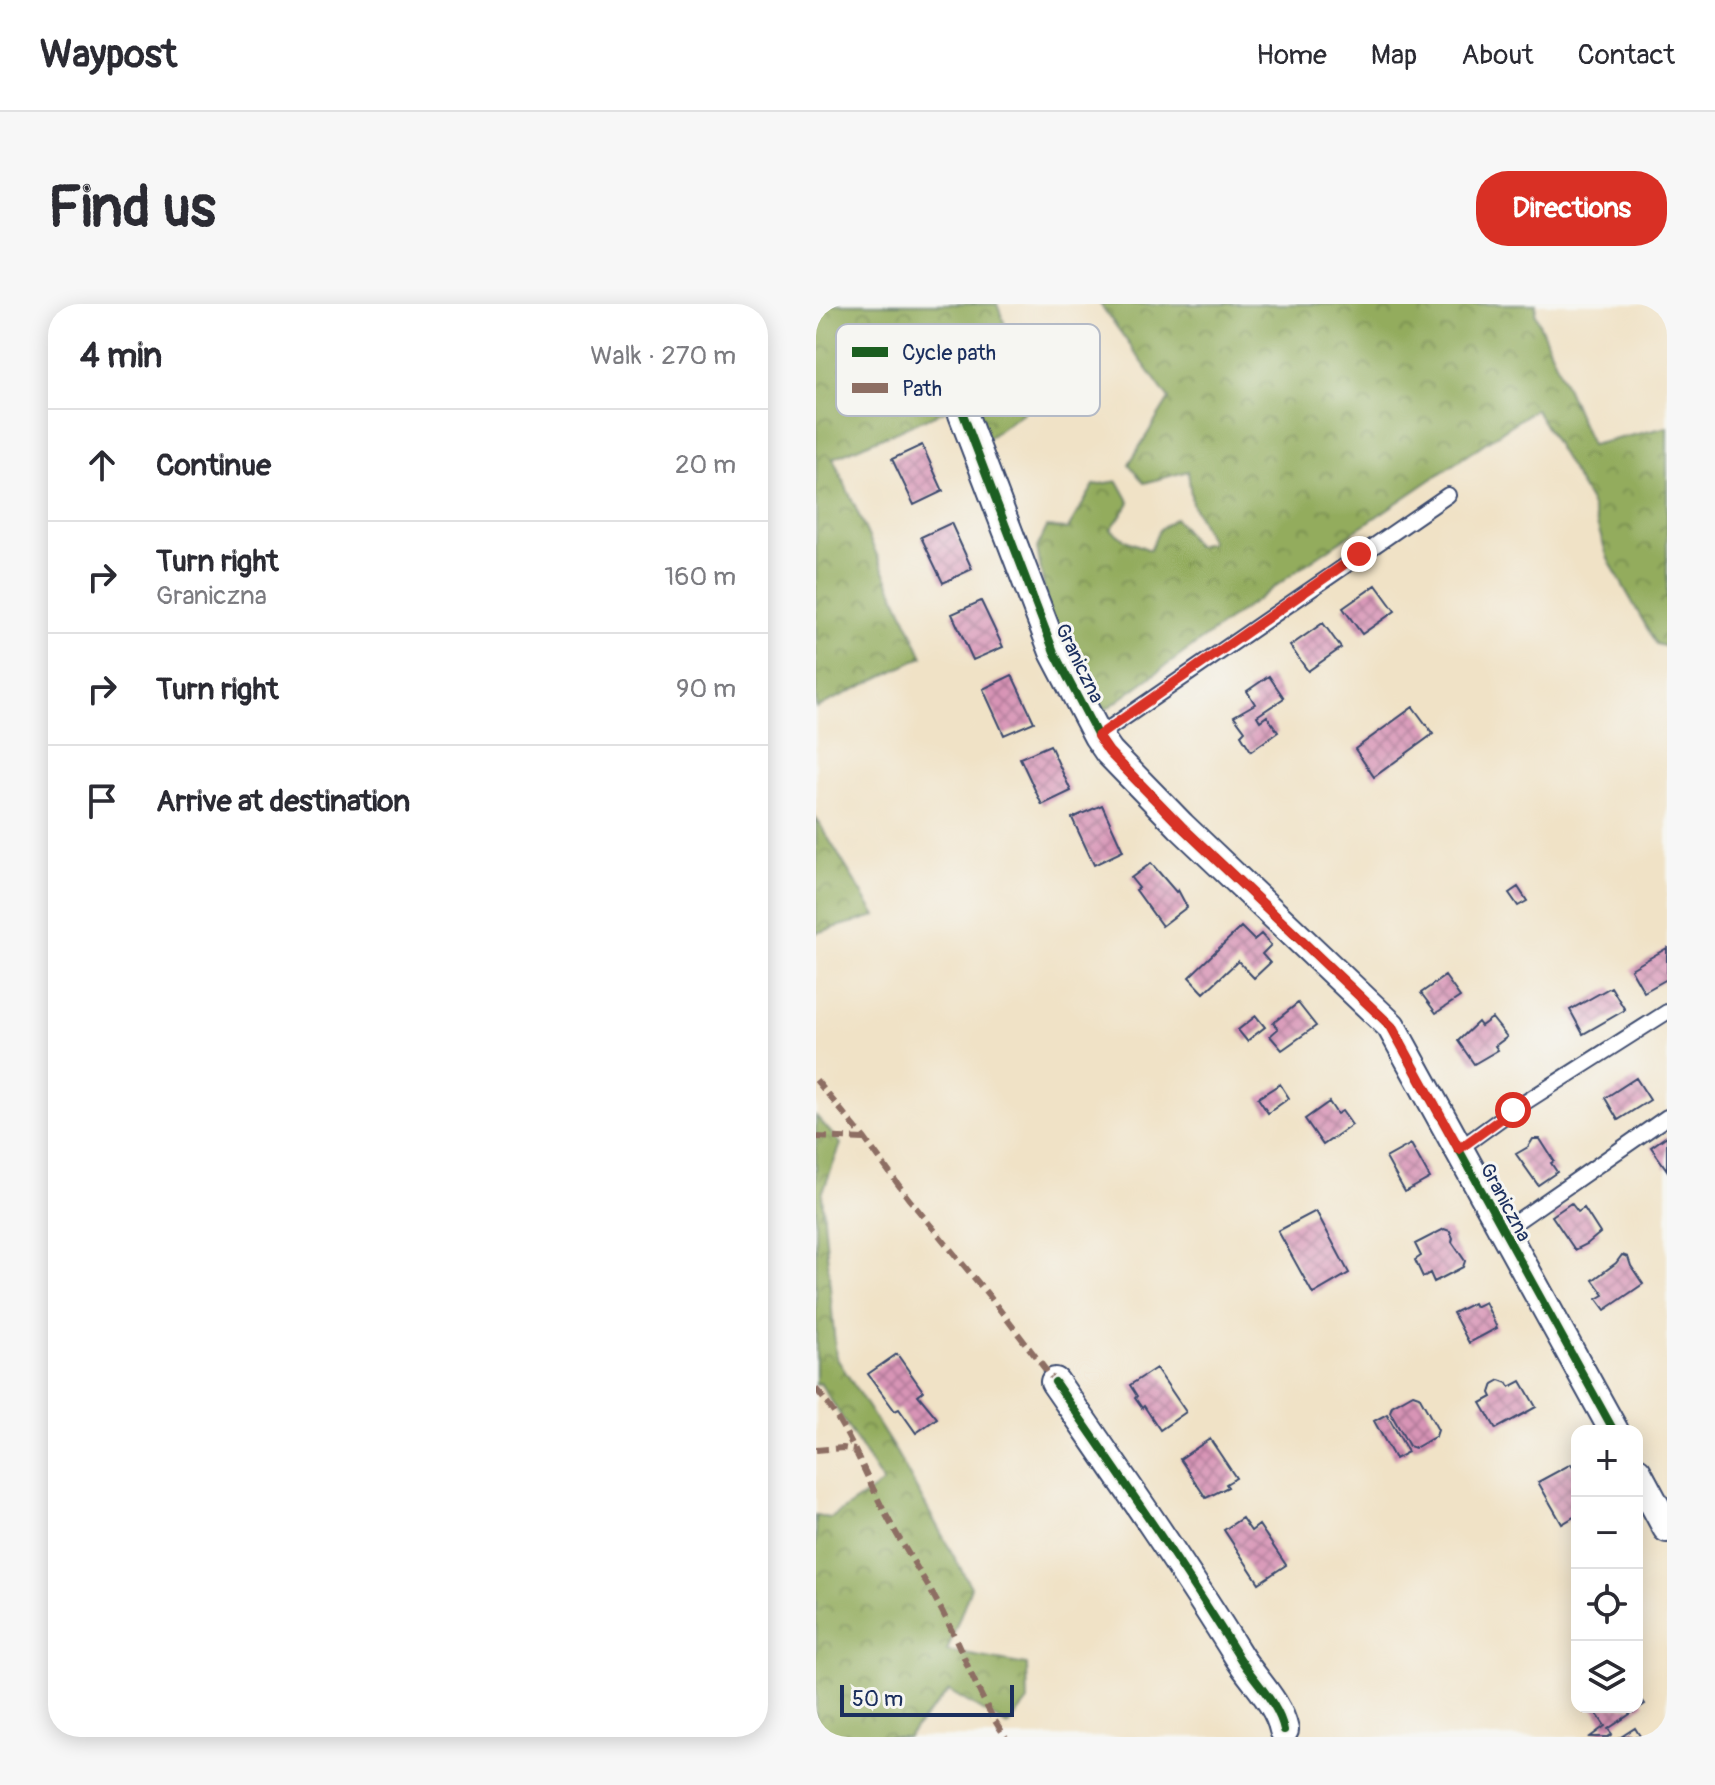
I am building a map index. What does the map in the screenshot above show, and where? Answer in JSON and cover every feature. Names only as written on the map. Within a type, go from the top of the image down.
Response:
[{"type":"street","name":"Graniczna","points":[[964,416],[1054,652],[1098,736],[1109,752],[1181,826],[1391,1026],[1611,1425]]},
{"type":"street","points":[[1055,1382],[1204,1597],[1241,1660],[1281,1716],[1283,1735]]},
{"type":"street","points":[[1643,1483],[1667,1528]]},
{"type":"lane","points":[[1098,736],[1448,495]]},
{"type":"lane","points":[[1459,1149],[1513,1110],[1667,1012]]},
{"type":"lane","points":[[1503,1231],[1667,1117]]},
{"type":"green space","points":[[816,304],[997,304],[1005,324],[836,324],[836,416],[932,416],[833,458],[923,657],[816,708]]},
{"type":"green space","points":[[1100,304],[1536,304],[1535,314],[1591,445],[1667,427],[1667,647],[1656,644],[1608,559],[1590,502],[1535,409],[1305,565],[1094,718],[1051,627],[1037,548],[1047,527],[1068,529],[1094,485],[1118,481],[1130,503],[1111,529],[1125,540],[1150,550],[1159,530],[1175,518],[1196,546],[1211,542],[1192,504],[1188,471],[1144,483],[1129,464],[1169,399]]},
{"type":"green space","points":[[969,416],[1018,416],[981,443]]},
{"type":"green space","points":[[816,818],[876,916],[816,933]]},
{"type":"green space","points":[[816,1116],[841,1144],[822,1194],[836,1357],[896,1452],[971,1587],[947,1651],[1027,1665],[1028,1701],[1008,1726],[949,1691],[907,1737],[816,1737],[816,1516],[831,1518],[883,1483],[820,1383],[816,1385]]},
{"type":"building","points":[[922,445],[943,491],[914,505],[892,459]]},
{"type":"building","points":[[951,523],[972,569],[943,583],[921,537]]},
{"type":"building","points":[[1376,585],[1395,611],[1362,634],[1343,608]]},
{"type":"building","points":[[981,601],[1003,647],[973,660],[952,614]]},
{"type":"building","points":[[1323,623],[1341,648],[1308,671],[1290,646]]},
{"type":"building","points":[[1012,675],[1034,722],[1004,735],[983,689]]},
{"type":"building","points":[[1269,676],[1284,698],[1257,716],[1260,721],[1267,716],[1278,732],[1251,751],[1241,735],[1245,731],[1234,716],[1255,704],[1247,691]]},
{"type":"building","points":[[1413,707],[1433,734],[1374,777],[1355,749]]},
{"type":"building","points":[[1050,745],[1071,791],[1042,805],[1020,758]]},
{"type":"building","points":[[1102,805],[1123,851],[1094,865],[1072,818]]},
{"type":"building","points":[[1151,863],[1176,892],[1178,890],[1187,907],[1162,926],[1131,878]]},
{"type":"building","points":[[1518,887],[1527,901],[1518,906],[1509,893]]},
{"type":"building","points":[[1241,927],[1254,940],[1261,934],[1271,945],[1262,954],[1270,963],[1254,978],[1238,961],[1204,993],[1189,977]]},
{"type":"building","points":[[1667,948],[1667,979],[1644,992],[1631,969]]},
{"type":"building","points":[[1445,976],[1460,997],[1436,1013],[1421,993]]},
{"type":"building","points":[[1611,987],[1625,1010],[1583,1034],[1570,1010]]},
{"type":"building","points":[[1298,1003],[1316,1026],[1282,1050],[1270,1036],[1278,1029],[1273,1023]]},
{"type":"building","points":[[1256,1016],[1265,1027],[1247,1041],[1238,1030]]},
{"type":"building","points":[[1492,1018],[1507,1037],[1495,1046],[1498,1050],[1474,1064],[1458,1041],[1478,1022],[1481,1026]]},
{"type":"building","points":[[1636,1078],[1650,1100],[1618,1120],[1605,1098]]},
{"type":"building","points":[[1280,1084],[1289,1098],[1268,1113],[1258,1098]]},
{"type":"building","points":[[1329,1102],[1337,1114],[1342,1111],[1352,1125],[1323,1145],[1305,1119]]},
{"type":"building","points":[[1667,1136],[1667,1170],[1651,1147]]},
{"type":"building","points":[[1533,1139],[1540,1139],[1557,1172],[1538,1185],[1516,1154],[1528,1147]]},
{"type":"building","points":[[1411,1144],[1430,1178],[1405,1192],[1386,1158]]},
{"type":"building","points":[[1571,1203],[1578,1212],[1584,1208],[1600,1233],[1575,1250],[1552,1216]]},
{"type":"building","points":[[1316,1211],[1349,1273],[1313,1294],[1278,1231]]},
{"type":"building","points":[[1444,1229],[1450,1231],[1452,1242],[1465,1261],[1463,1267],[1434,1282],[1430,1273],[1423,1277],[1415,1260],[1421,1256],[1415,1244]]},
{"type":"building","points":[[1622,1255],[1628,1257],[1643,1284],[1605,1310],[1597,1299],[1604,1295],[1593,1280]]},
{"type":"building","points":[[1485,1302],[1497,1328],[1469,1343],[1453,1313],[1473,1303],[1475,1307]]},
{"type":"building","points":[[897,1354],[923,1391],[918,1395],[937,1418],[916,1433],[899,1409],[895,1411],[868,1374]]},
{"type":"building","points":[[1156,1368],[1186,1412],[1160,1430],[1135,1398],[1137,1396],[1130,1385]]},
{"type":"building","points":[[1500,1380],[1510,1387],[1521,1381],[1536,1407],[1496,1429],[1481,1403],[1492,1397],[1493,1384]]},
{"type":"building","points":[[1413,1394],[1419,1396],[1438,1430],[1436,1436],[1415,1448],[1409,1446],[1390,1412],[1392,1406]]},
{"type":"building","points":[[1387,1414],[1408,1452],[1395,1459],[1374,1421]]},
{"type":"building","points":[[1210,1439],[1236,1478],[1226,1484],[1228,1487],[1206,1498],[1180,1459]]},
{"type":"building","points":[[1571,1464],[1571,1519],[1562,1524],[1538,1482]]},
{"type":"building","points":[[1242,1518],[1251,1531],[1259,1525],[1286,1565],[1259,1583],[1224,1530]]},
{"type":"building","points":[[1596,1713],[1632,1713],[1608,1729],[1612,1734],[1608,1737],[1590,1737],[1605,1726]]},
{"type":"building","points":[[1635,1728],[1640,1736],[1621,1737]]},
{"type":"marked path","points":[[816,1080],[1055,1382]]},
{"type":"marked path","points":[[816,1137],[865,1139]]},
{"type":"marked path","points":[[816,1389],[846,1433],[891,1525],[931,1590],[988,1709],[1006,1737]]},
{"type":"marked path","points":[[816,1450],[855,1450]]},
{"type":"cycle path","points":[[964,416],[1054,652],[1098,736],[1109,752],[1181,826],[1391,1026],[1611,1425]]},
{"type":"cycle path","points":[[1055,1382],[1271,1701],[1284,1730]]},
{"type":"route","points":[[1359,554],[1098,736],[1109,752],[1181,826],[1391,1026],[1459,1149],[1513,1110]]}]
